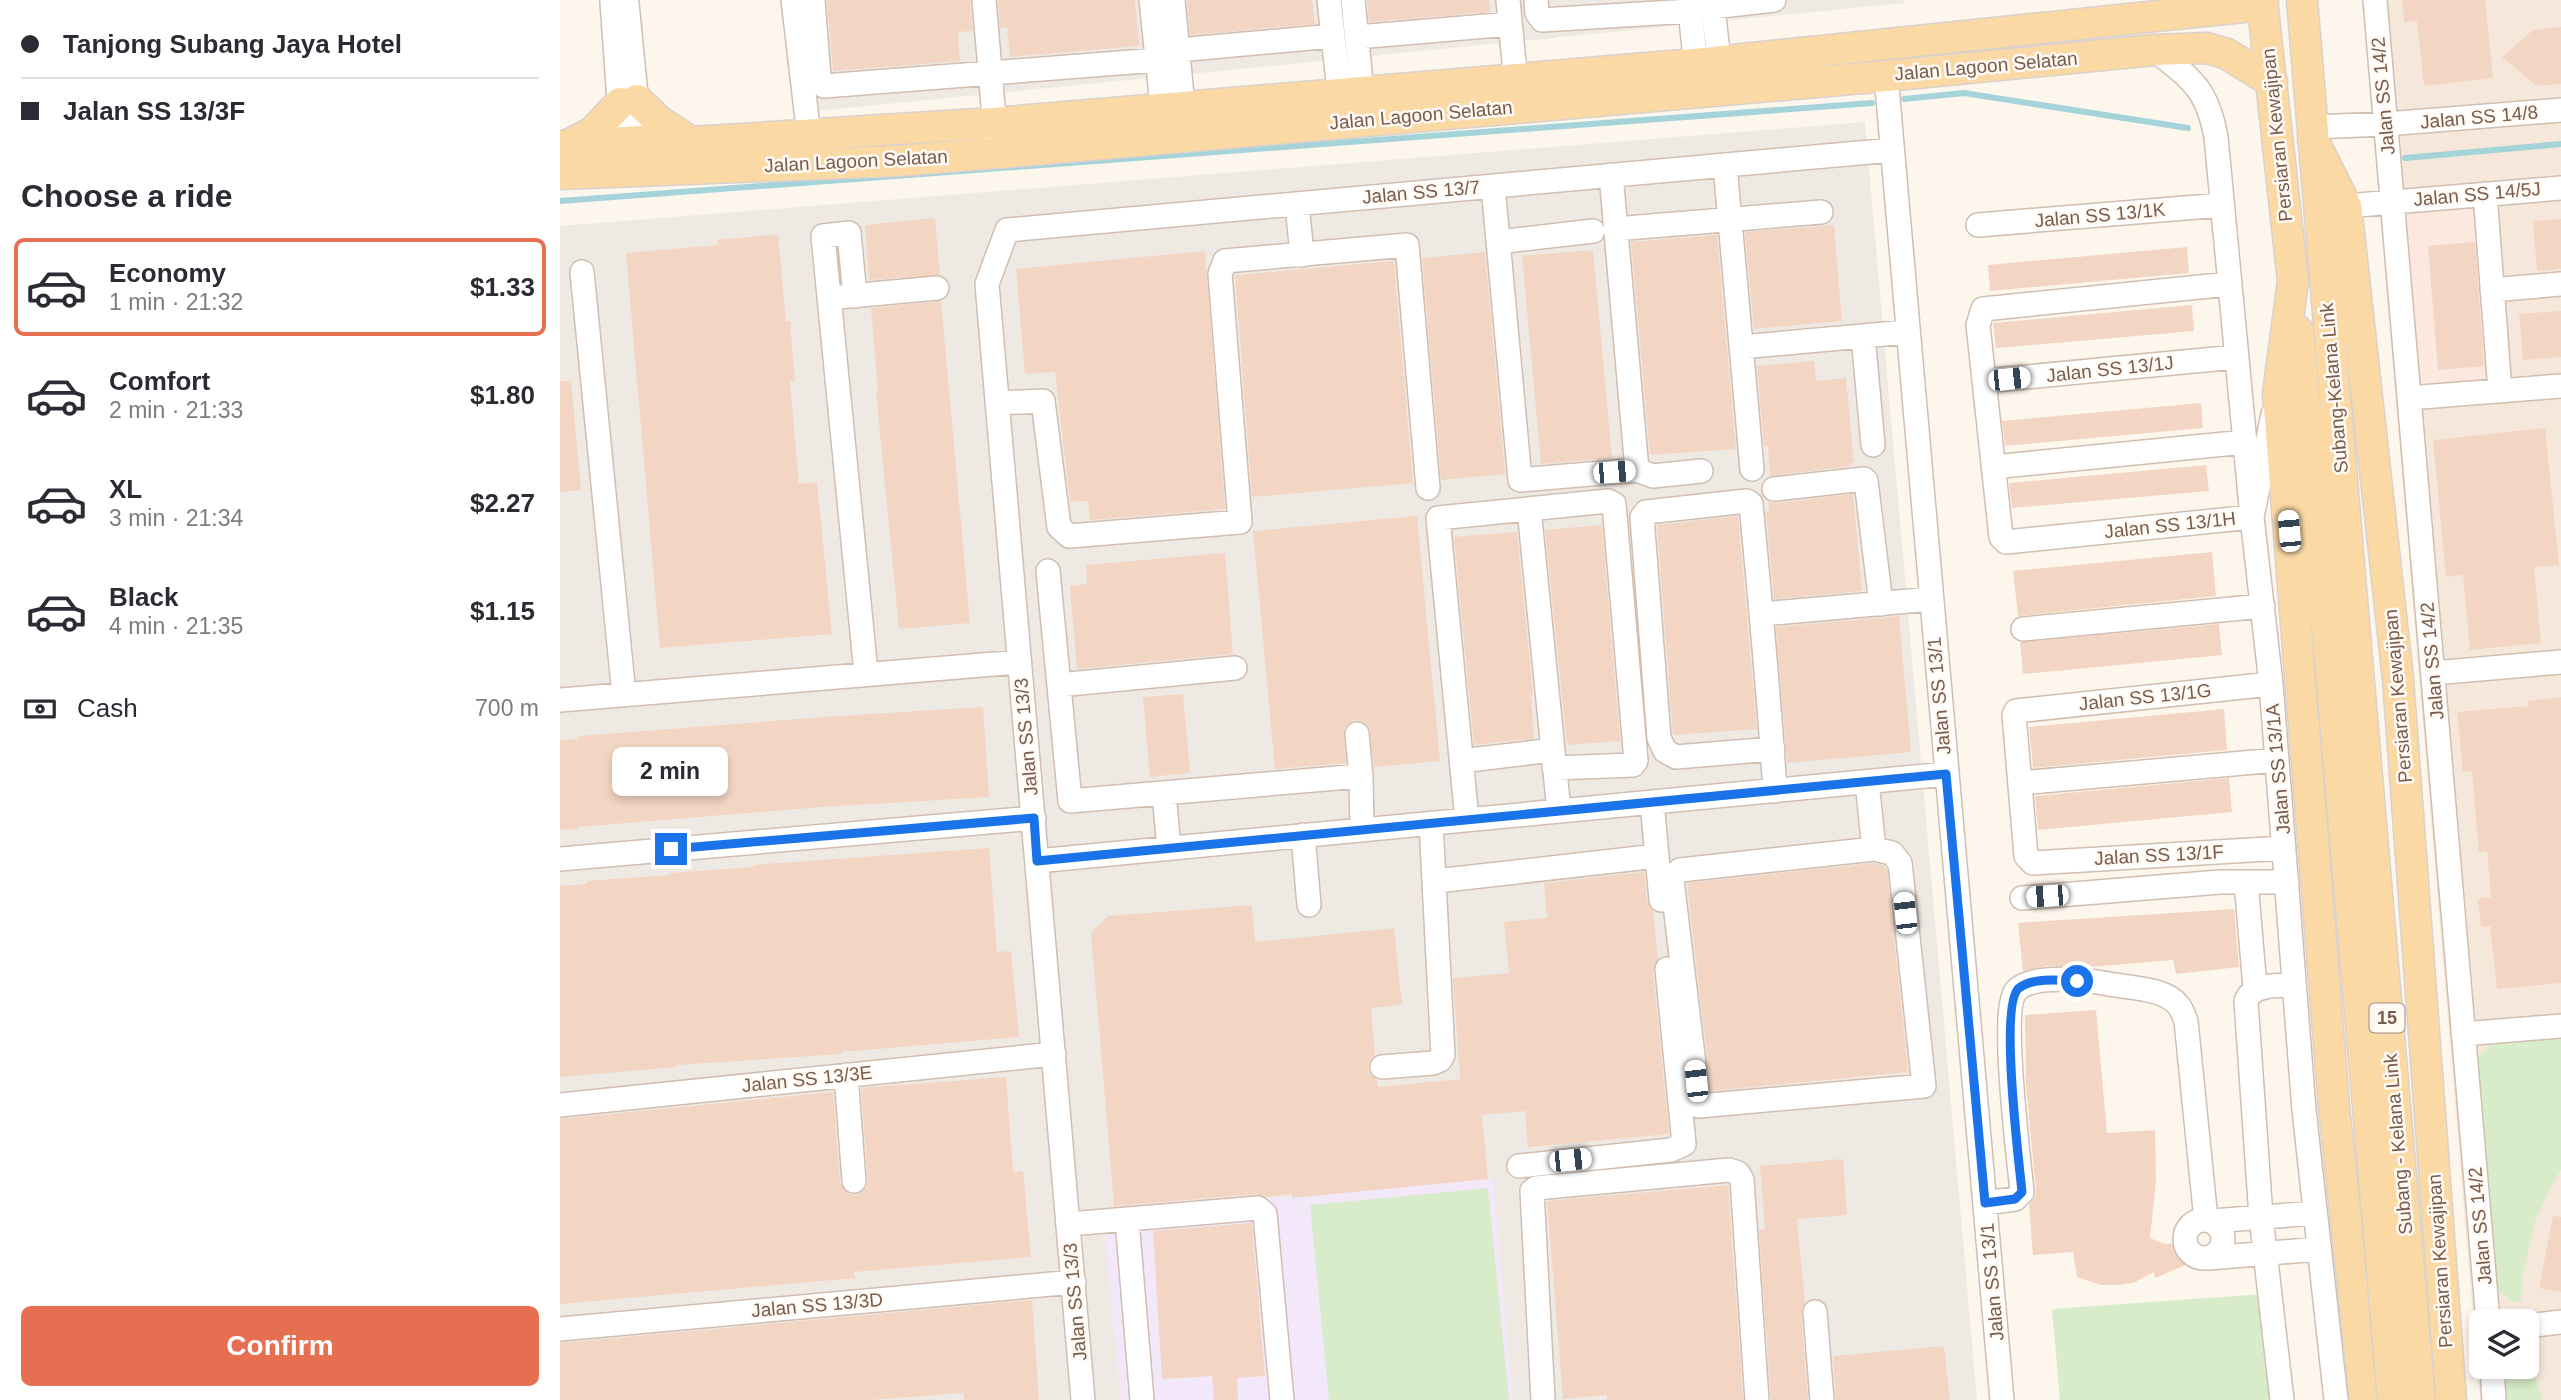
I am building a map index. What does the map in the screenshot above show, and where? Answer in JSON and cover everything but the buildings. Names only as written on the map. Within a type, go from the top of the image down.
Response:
[{"type":"main road","name":"Persiaran Kewajipan","points":[[2302,0],[2313,134],[2346,206],[2398,679],[2451,1400]]},
{"type":"main road","name":"Jalan Lagoon Selatan","points":[[563,146],[631,141],[691,142],[809,136],[994,123],[1170,118],[1709,77],[2263,3]]},
{"type":"main road","name":"Persiaran Kewajipan","points":[[2263,3],[2293,281],[2278,394],[2334,1107],[2330,1212],[2365,1400]]},
{"type":"main road","name":"Jalan Lagoon Selatan","points":[[1709,77],[1886,76],[2155,50],[2207,48],[2227,54],[2272,82]]},
{"type":"main road","points":[[563,146],[593,132],[628,101],[691,142]]},
{"type":"main road","name":"Jalan Lagoon Selatan","points":[[560,174],[895,161],[997,153],[1170,118]]},
{"type":"main road","name":"Subang-Kelana Link","points":[[2313,134],[2342,637]]},
{"type":"main road","name":"Subang-Kelana Link","points":[[2293,281],[2342,637]]},
{"type":"main road","name":"Subang - Kelana Link","points":[[2342,637],[2393,1400]]},
{"type":"main road","name":"Subang - Kelana Link","points":[[2342,637],[2420,1400]]},
{"type":"main road","points":[[2330,1212],[2368,1297],[2380,1315],[2403,1324],[2424,1316],[2434,1306],[2442,1287]]},
{"type":"street","points":[[793,0],[809,136]]},
{"type":"street","points":[[813,0],[819,77],[824,86],[1168,55],[1333,36]]},
{"type":"street","points":[[984,0],[997,153]]},
{"type":"street","points":[[1151,0],[1168,55]]},
{"type":"street","points":[[1170,118],[1168,55],[1173,0]]},
{"type":"street","points":[[1329,0],[1333,36],[1348,103]]},
{"type":"street","points":[[1348,103],[1357,37],[1353,0]]},
{"type":"street","points":[[1508,0],[1517,93]]},
{"type":"street","points":[[1536,0],[1537,13],[1542,20],[1774,0]]},
{"type":"street","name":"Jalan SS 14/2","points":[[2375,0],[2487,1309]]},
{"type":"street","points":[[620,1],[634,171]]},
{"type":"street","points":[[1701,5],[1709,77]]},
{"type":"street","points":[[1357,37],[1510,24]]},
{"type":"street","name":"Jalan SS 13/1A","points":[[2155,50],[2193,80],[2203,94],[2211,113],[2216,138],[2252,517],[2271,684],[2304,1111],[2330,1212],[2319,1249],[2336,1400]]},
{"type":"street","name":"Jalan SS 13/1","points":[[1886,76],[2002,1400]]},
{"type":"street","name":"Jalan SS 14/8","points":[[2313,134],[2386,124],[2561,110]]},
{"type":"street","name":"Jalan SS 13/7","points":[[987,284],[1007,230],[1892,150]]},
{"type":"street","points":[[1725,165],[1752,469]]},
{"type":"street","points":[[1611,175],[1604,230],[1637,470]]},
{"type":"street","points":[[1493,186],[1520,480],[1637,470],[1653,476],[1701,471]]},
{"type":"street","name":"Jalan SS 14/5J","points":[[2346,206],[2561,187]]},
{"type":"street","points":[[2485,194],[2500,391]]},
{"type":"street","points":[[1297,204],[1302,255]]},
{"type":"street","name":"Jalan SS 13/1K","points":[[1978,225],[2222,205]]},
{"type":"street","points":[[1498,242],[1604,230],[1821,212]]},
{"type":"street","points":[[855,296],[849,233],[823,236],[866,673]]},
{"type":"street","points":[[998,403],[1043,401],[1059,527],[1069,536],[1240,522],[1220,274],[1225,261],[1407,245],[1428,488]]},
{"type":"street","points":[[582,272],[624,695]]},
{"type":"street","name":"Jalan SS 13/3","points":[[987,284],[1083,1400]]},
{"type":"street","points":[[2492,290],[2561,284]]},
{"type":"street","points":[[2229,285],[1983,309],[1978,325],[1993,467],[2245,442]]},
{"type":"street","points":[[829,298],[937,288]]},
{"type":"street","points":[[1741,347],[1908,332]]},
{"type":"street","points":[[1863,336],[1873,445]]},
{"type":"street","name":"Jalan SS 13/1J","points":[[1984,381],[2236,357]]},
{"type":"street","points":[[2409,398],[2561,386]]},
{"type":"street","name":"Jalan SS 13/1H","points":[[1993,467],[2001,537],[2006,542],[2252,517],[2278,394]]},
{"type":"street","points":[[1774,489],[1864,479],[1866,481],[1881,604]]},
{"type":"street","points":[[1461,761],[1553,759],[1633,765],[1636,761],[1614,504],[1608,501],[1438,518],[1461,761],[1467,820]]},
{"type":"street","points":[[1773,748],[1676,757],[1665,751],[1659,738],[1642,517],[1646,512],[1747,501],[1751,504],[1762,614],[1773,748],[1775,790]]},
{"type":"street","points":[[1529,509],[1559,811]]},
{"type":"street","points":[[1048,571],[1070,801],[1361,776]]},
{"type":"street","points":[[1762,614],[1931,599]]},
{"type":"street","points":[[2024,629],[2263,606]]},
{"type":"street","points":[[560,700],[1019,662]]},
{"type":"street","points":[[2433,673],[2561,662]]},
{"type":"street","points":[[1059,685],[1235,668]]},
{"type":"street","name":"Jalan SS 13/1G","points":[[2020,783],[2014,715],[2019,710],[2271,684]]},
{"type":"street","points":[[1357,734],[1362,830]]},
{"type":"street","points":[[2020,783],[2277,760]]},
{"type":"street","points":[[1037,861],[1946,774]]},
{"type":"street","points":[[1867,782],[1874,849]]},
{"type":"street","name":"Jalan SS 13/1F","points":[[2020,783],[2026,856],[2033,863],[2284,848]]},
{"type":"street","points":[[1164,793],[1169,848]]},
{"type":"street","points":[[1519,1166],[1671,1150],[1684,1144],[1652,802]]},
{"type":"street","points":[[560,859],[1034,818]]},
{"type":"street","points":[[1381,1067],[1433,1063],[1443,1055],[1431,823]]},
{"type":"street","points":[[1303,835],[1309,905]]},
{"type":"street","points":[[1874,849],[1892,853],[1900,863],[1924,1086],[1699,1106],[1672,880],[1674,875],[1680,870],[1874,849]]},
{"type":"street","points":[[1436,881],[1657,856]]},
{"type":"street","points":[[2022,898],[2220,882],[2287,882]]},
{"type":"street","points":[[2246,882],[2255,988]]},
{"type":"street","points":[[1985,1203],[2015,1199],[2022,1192],[2009,1040],[2012,997],[2017,989],[2027,984],[2054,979],[2100,983],[2162,994],[2178,1005],[2186,1021],[2208,1220]]},
{"type":"street","points":[[2282,1400],[2261,1217],[2246,1000],[2255,988],[2294,985]]},
{"type":"street","points":[[2463,1034],[2561,1026]]},
{"type":"street","name":"Jalan SS 13/3E","points":[[560,1105],[1054,1054]]},
{"type":"street","points":[[846,1075],[854,1181]]},
{"type":"street","points":[[1543,1400],[1532,1191],[1535,1188],[1729,1170],[1738,1173],[1742,1180],[1757,1400]]},
{"type":"street","points":[[1069,1224],[1258,1208],[1265,1214],[1282,1400]]},
{"type":"street","points":[[2319,1249],[2202,1258],[2190,1252],[2185,1240],[2193,1223],[2208,1220],[2330,1212]]},
{"type":"street","points":[[1127,1220],[1142,1400]]},
{"type":"street","name":"Jalan SS 13/3D","points":[[560,1329],[1074,1282]]},
{"type":"street","points":[[1815,1312],[1822,1400]]},
{"type":"street","points":[[2539,1325],[2561,1322]]},
{"type":"street","points":[[2493,1379],[2494,1400]]},
{"type":"shaded area","points":[[793,0],[1903,0],[1904,3],[806,112]]},
{"type":"shaded area","points":[[2362,0],[2561,0],[2561,1400],[2480,1400],[2478,1379],[2539,1379],[2539,1309],[2472,1309]]},
{"type":"shaded area","points":[[1865,122],[1977,1400],[560,1400],[560,226]]},
{"type":"shaded area","points":[[2480,200],[2494,384],[2416,391],[2401,206]]},
{"type":"shaded area","points":[[1493,1178],[1513,1400],[1121,1400],[1103,1213]]},
{"type":"green space","points":[[2561,1039],[2561,1170],[2535,1222],[2523,1274],[2521,1301],[2512,1302],[2497,1290],[2477,1059],[2489,1045]]},
{"type":"green space","points":[[1488,1188],[1509,1400],[1329,1400],[1310,1205]]},
{"type":"green space","points":[[2264,1294],[2275,1400],[2060,1400],[2052,1309]]},
{"type":"green space","points":[[2505,1379],[2536,1379],[2543,1400],[2507,1400]]},
{"type":"waterway","points":[[1904,99],[1964,93],[2188,128]]},
{"type":"waterway","points":[[560,201],[1872,103]]},
{"type":"waterway","points":[[2405,158],[2561,144]]},
{"type":"route","points":[[671,849],[1034,818],[1037,861],[1946,774],[1985,1203],[2015,1199],[2022,1192],[2009,1040],[2012,997],[2017,989],[2027,984],[2054,979],[2077,981]]}]
